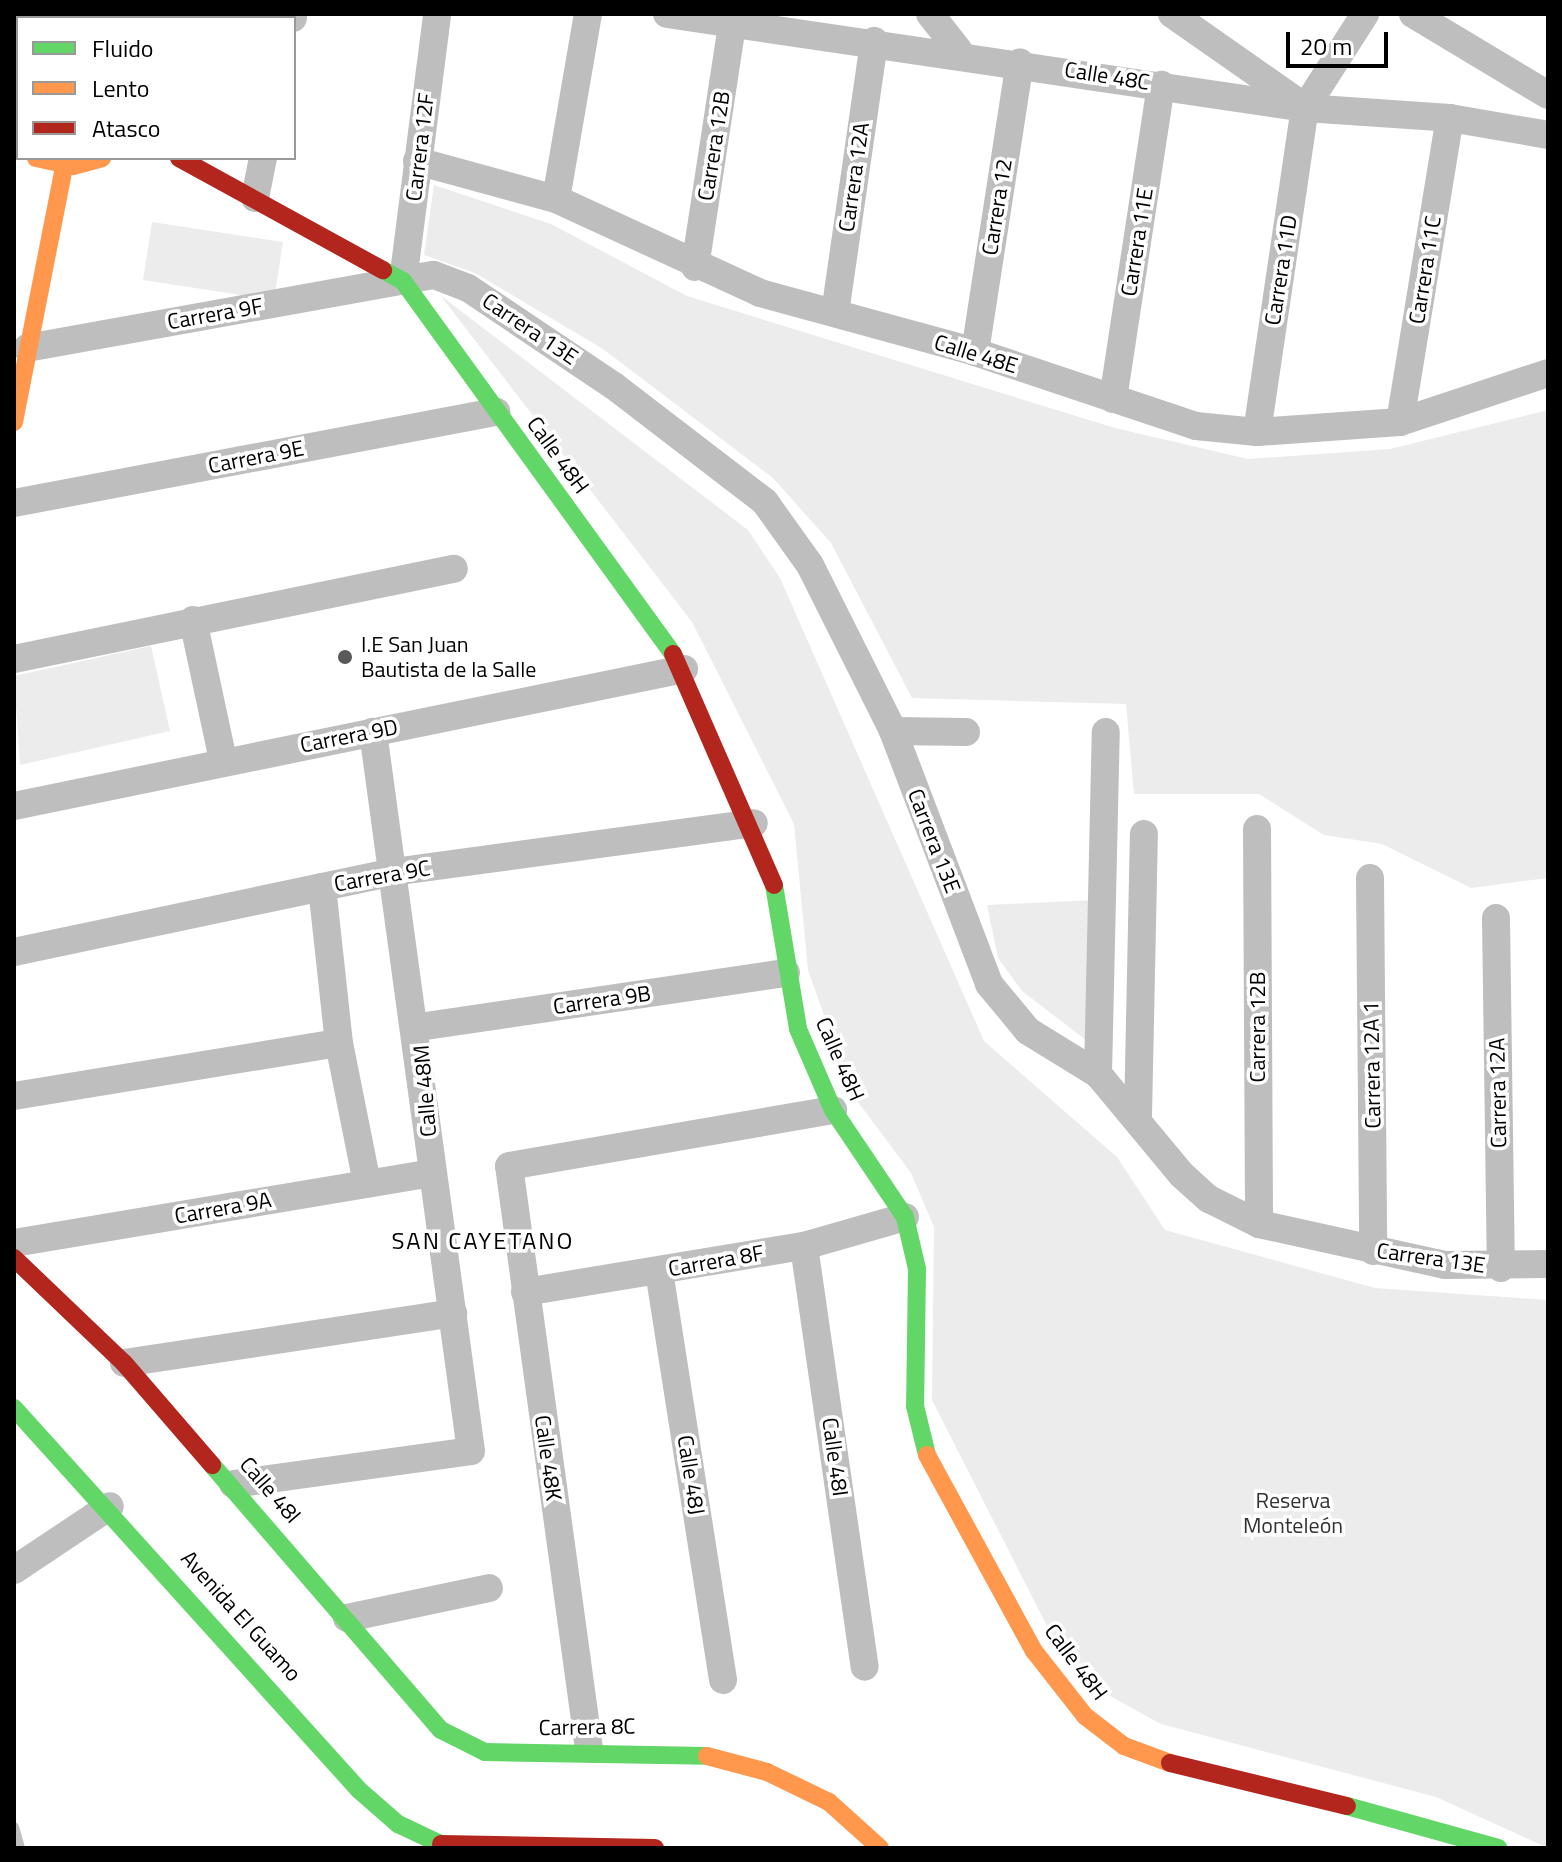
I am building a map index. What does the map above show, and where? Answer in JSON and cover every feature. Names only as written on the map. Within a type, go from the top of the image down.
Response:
[{"type":"street","name":"Carrera 12F","points":[[403,281],[437,14]]},
{"type":"street","points":[[556,199],[588,14]]},
{"type":"street","points":[[930,14],[959,51]]},
{"type":"street","points":[[1172,14],[1305,108],[1365,14]]},
{"type":"street","points":[[1413,14],[1548,95]]},
{"type":"street","name":"Calle 48C","points":[[683,16],[732,25],[959,51],[1305,108],[1450,118],[1548,135]]},
{"type":"street","name":"Carrera 12B","points":[[695,267],[732,25]]},
{"type":"street","name":"Carrera 12A","points":[[835,313],[874,41]]},
{"type":"street","name":"Carrera 12","points":[[975,352],[1020,62]]},
{"type":"street","name":"Carrera 11E","points":[[1113,399],[1161,85]]},
{"type":"street","name":"Carrera 11D","points":[[1257,432],[1305,108]]},
{"type":"street","name":"Carrera 11C","points":[[1400,422],[1450,118]]},
{"type":"street","points":[[43,160],[64,166],[92,160]]},
{"type":"street","name":"Calle 48H","points":[[183,160],[403,281],[684,669],[771,864],[786,973],[798,1029],[833,1110],[905,1217],[917,1269],[915,1406],[929,1462],[1034,1651],[1085,1716],[1124,1746],[1185,1768],[1486,1839],[1498,1848]]},
{"type":"street","points":[[255,198],[263,160]]},
{"type":"street","name":"Calle 48E","points":[[417,161],[556,199],[695,267],[835,313],[975,352],[1196,426],[1257,432],[1400,422],[1548,373]]},
{"type":"street","points":[[14,422],[64,166]]},
{"type":"street","name":"Carrera 13E","points":[[403,281],[434,275],[468,288],[614,386],[765,502],[810,565],[893,731],[989,984],[1028,1031],[1098,1074],[1138,1116],[1191,1183],[1259,1224],[1373,1251],[1501,1268],[1548,1264]]},
{"type":"street","name":"Carrera 9F","points":[[27,348],[403,281]]},
{"type":"street","name":"Carrera 9E","points":[[14,503],[497,412]]},
{"type":"street","points":[[14,659],[454,569]]},
{"type":"street","points":[[193,620],[223,760]]},
{"type":"street","name":"Carrera 9D","points":[[14,806],[223,760],[684,669]]},
{"type":"street","points":[[893,731],[966,732]]},
{"type":"street","name":"Calle 48M","points":[[233,1484],[471,1451],[432,1173],[419,1027],[373,732]]},
{"type":"street","points":[[1098,1074],[1106,732]]},
{"type":"street","name":"Carrera 9C","points":[[14,952],[393,872],[754,823]]},
{"type":"street","name":"Carrera 12B","points":[[1257,829],[1259,1224]]},
{"type":"street","points":[[1138,1116],[1144,834]]},
{"type":"street","name":"Carrera 12A 1","points":[[1370,878],[1373,1251]]},
{"type":"street","points":[[322,887],[339,1043],[367,1183]]},
{"type":"street","name":"Carrera 12A","points":[[1496,918],[1501,1268]]},
{"type":"street","name":"Carrera 9B","points":[[419,1027],[786,973]]},
{"type":"street","points":[[14,1096],[339,1043]]},
{"type":"street","name":"Calle 48K","points":[[589,1749],[509,1166],[833,1110]]},
{"type":"street","name":"Carrera 9A","points":[[14,1243],[432,1173]]},
{"type":"street","name":"Carrera 8F","points":[[525,1292],[804,1246],[905,1217]]},
{"type":"street","name":"Calle 48I","points":[[804,1246],[865,1667]]},
{"type":"street","name":"Calle 48l","points":[[14,1258],[124,1363],[233,1484],[441,1730],[485,1752]]},
{"type":"street","name":"Calle 48J","points":[[659,1271],[723,1680]]},
{"type":"street","points":[[124,1363],[453,1313]]},
{"type":"street","name":"Avenida El Guamo","points":[[14,1408],[110,1506],[359,1790],[398,1824],[445,1846],[610,1845],[655,1848]]},
{"type":"street","points":[[14,1569],[110,1506]]},
{"type":"street","points":[[347,1618],[489,1588]]},
{"type":"street","name":"Carrera 8C","points":[[485,1752],[589,1749],[690,1751],[767,1772],[829,1802],[880,1848]]},
{"type":"green space","points":[[434,185],[551,224],[687,296],[1115,428],[1248,459],[1390,449],[1548,410],[1548,878],[1471,888],[1382,844],[1324,835],[1259,794],[1134,794],[1126,704],[912,698],[831,543],[773,478],[603,349],[475,273],[424,255]]},
{"type":"green space","points":[[152,222],[283,242],[274,300],[143,280]]},
{"type":"green space","name":"Reserva Monteleón","points":[[440,295],[748,530],[780,578],[984,1041],[1117,1157],[1165,1230],[1375,1288],[1548,1300],[1548,1848],[1436,1797],[1161,1724],[1110,1696],[1050,1632],[932,1400],[934,1227],[911,1173],[852,1094],[808,970],[794,824],[692,622]]},
{"type":"green space","points":[[151,646],[170,731],[20,765],[14,676]]},
{"type":"green space","points":[[1095,900],[1091,1044],[1022,991],[998,958],[987,905]]},
{"type":"waterway","points":[[14,1827],[20,1848]]},
{"type":"traffic: fast","points":[[383,270],[403,281],[673,654]]},
{"type":"traffic: fast","points":[[774,885],[798,1029],[833,1110],[905,1217],[917,1269],[915,1406],[927,1455]]},
{"type":"traffic: fast","points":[[14,1408],[359,1790],[398,1824],[449,1848]]},
{"type":"traffic: fast","points":[[212,1465],[441,1730],[485,1752],[707,1756]]},
{"type":"traffic: fast","points":[[1347,1806],[1498,1848]]},
{"type":"traffic: slow","points":[[45,160],[73,166],[95,160]]},
{"type":"traffic: slow","points":[[14,422],[64,166]]},
{"type":"traffic: slow","points":[[927,1455],[1034,1651],[1085,1716],[1124,1746],[1170,1763]]},
{"type":"traffic: slow","points":[[707,1756],[767,1772],[829,1802],[880,1848]]},
{"type":"traffic: jam","points":[[183,160],[383,270]]},
{"type":"traffic: jam","points":[[673,654],[774,885]]},
{"type":"traffic: jam","points":[[14,1258],[124,1363],[212,1465]]},
{"type":"traffic: jam","points":[[1170,1763],[1347,1806]]},
{"type":"traffic: jam","points":[[441,1844],[655,1848]]},
{"type":"place","name":"I.E San Juan Bautista de la Salle","points":[[345,657]]},
{"type":"district","name":"SAN CAYETANO","points":[[483,1241]]}]
